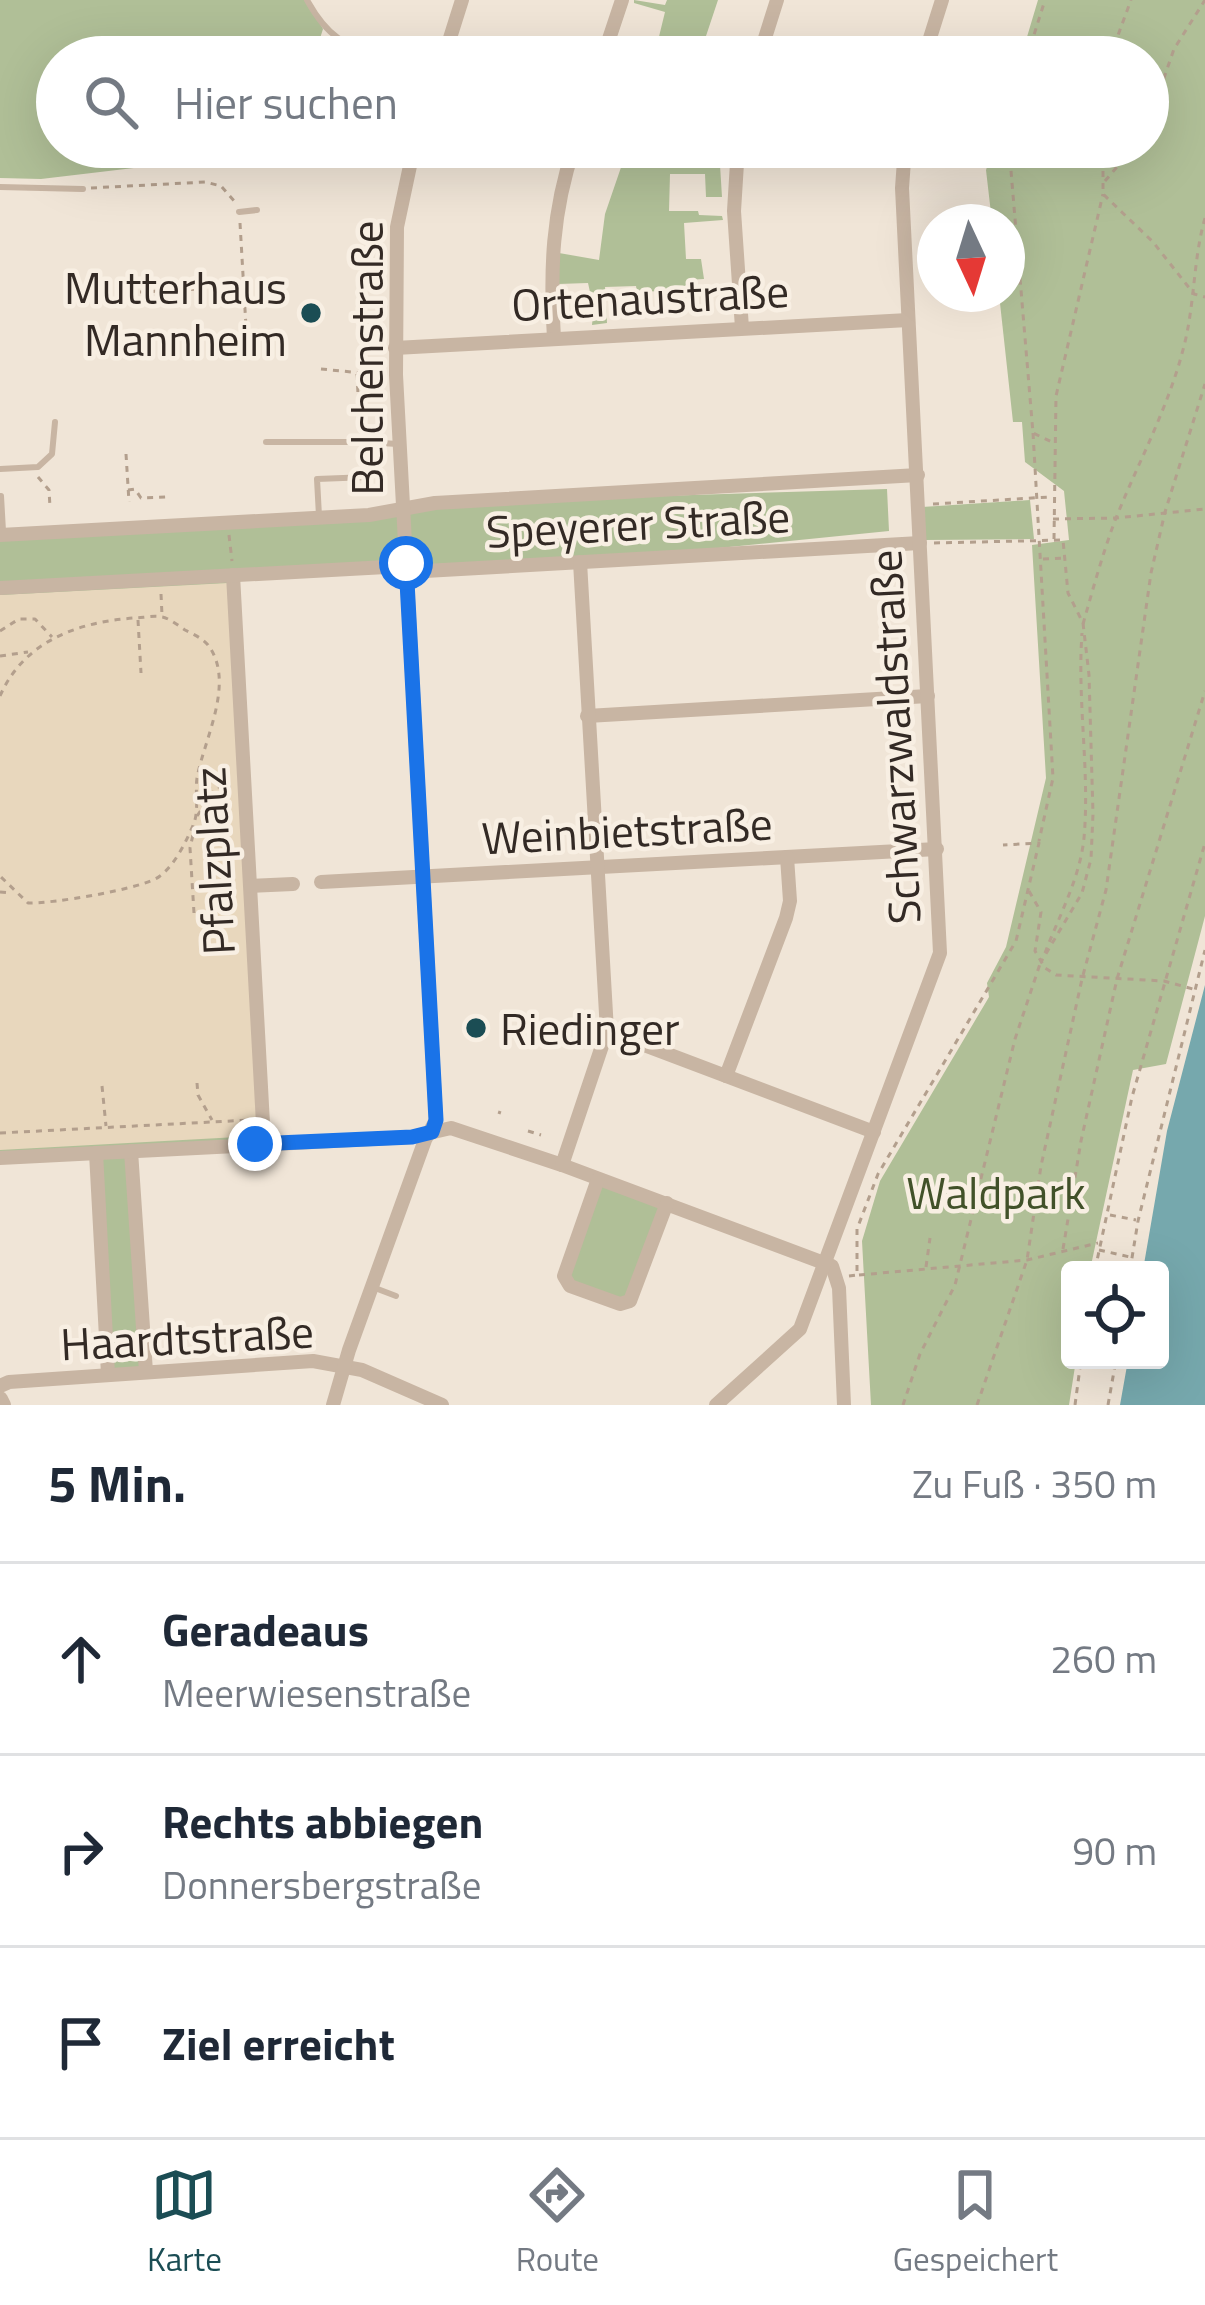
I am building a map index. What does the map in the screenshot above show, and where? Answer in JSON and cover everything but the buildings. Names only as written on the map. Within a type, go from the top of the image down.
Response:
[{"type":"street","points":[[451,36],[462,0]]},
{"type":"street","points":[[610,36],[622,0]]},
{"type":"street","points":[[766,36],[778,0]]},
{"type":"street","points":[[931,36],[942,0]]},
{"type":"street","name":"Belchenstraße","points":[[409,168],[397,227],[395,348],[436,1120],[432,1132]]},
{"type":"street","points":[[554,338],[551,243],[567,168]]},
{"type":"street","points":[[737,168],[734,211],[742,328]]},
{"type":"street","name":"Schwarzwaldstraße","points":[[716,1405],[800,1329],[940,952],[903,168]]},
{"type":"street","name":"Ortenaustraße","points":[[395,348],[908,320]]},
{"type":"street","name":"Speyerer Straße","points":[[2,534],[918,475]]},
{"type":"street","name":"Speyerer Straße","points":[[0,588],[920,543]]},
{"type":"street","points":[[562,1165],[607,1031],[580,562]]},
{"type":"street","name":"Pfalzplatz","points":[[233,575],[264,1142]]},
{"type":"street","points":[[587,716],[928,696]]},
{"type":"street","name":"Weinbietstraße","points":[[321,882],[937,849]]},
{"type":"street","points":[[726,1076],[786,917],[790,902],[787,857]]},
{"type":"street","points":[[251,886],[293,884]]},
{"type":"street","points":[[607,1031],[874,1132]]},
{"type":"street","points":[[0,1158],[412,1137],[451,1128],[825,1262],[837,1277],[844,1405]]},
{"type":"street","points":[[334,1405],[372,1287],[425,1140],[432,1132]]},
{"type":"street","points":[[131,1151],[146,1372]]},
{"type":"street","points":[[96,1153],[108,1374]]},
{"type":"street","points":[[598,1179],[564,1276],[570,1286],[620,1304],[630,1300],[667,1203]]},
{"type":"street","name":"Haardtstraße","points":[[0,1386],[313,1361],[387,1380],[442,1405]]},
{"type":"lane","points":[[307,0],[323,29],[334,36]]},
{"type":"lane","points":[[0,187],[83,188]]},
{"type":"lane","points":[[238,212],[257,210]]},
{"type":"lane","points":[[359,404],[364,442]]},
{"type":"lane","points":[[0,469],[38,466],[52,454],[55,422]]},
{"type":"lane","points":[[266,442],[398,444]]},
{"type":"lane","points":[[319,516],[317,479],[369,477]]},
{"type":"lane","points":[[2,534],[0,496],[13,495]]},
{"type":"lane","points":[[372,1287],[396,1296]]},
{"type":"path","points":[[1034,36],[1045,0]]},
{"type":"path","points":[[1118,36],[1131,0]]},
{"type":"path","points":[[1169,63],[1205,0]]},
{"type":"path","points":[[857,1275],[857,1229],[878,1174],[1016,940],[1053,778],[1038,497],[1011,168]]},
{"type":"path","points":[[1054,540],[1056,396],[1103,194],[1103,168]]},
{"type":"path","points":[[1104,182],[1116,168]]},
{"type":"path","points":[[83,188],[221,185],[238,212],[244,343],[209,341]]},
{"type":"path","points":[[1103,194],[1153,242],[1194,294],[1205,297]]},
{"type":"path","points":[[903,1405],[920,1354],[955,1286],[1015,1039],[1079,867],[1084,836],[1078,677],[1083,623],[1116,518],[1184,347],[1196,249],[1205,218]]},
{"type":"path","points":[[140,292],[244,287]]},
{"type":"path","points":[[321,369],[396,376]]},
{"type":"path","points":[[356,372],[359,404]]},
{"type":"path","points":[[977,1405],[1027,1260],[1041,1166],[1106,890],[1151,573],[1205,384]]},
{"type":"path","points":[[1033,433],[1054,442]]},
{"type":"path","points":[[126,454],[129,502]]},
{"type":"path","points":[[33,477],[39,477],[49,490],[50,507]]},
{"type":"path","points":[[128,490],[135,489],[141,498],[166,500]]},
{"type":"path","points":[[919,505],[1052,497]]},
{"type":"path","points":[[1053,519],[1205,509]]},
{"type":"path","points":[[229,529],[233,575]]},
{"type":"path","points":[[920,543],[1063,540],[1069,593],[1083,623],[1093,791],[1090,859],[1082,892],[1041,962]]},
{"type":"path","points":[[1042,559],[1065,558]]},
{"type":"path","points":[[160,579],[162,616]]},
{"type":"path","points":[[0,696],[33,651],[89,624],[162,616],[206,641],[214,656],[217,706],[199,770],[190,848],[194,914]]},
{"type":"path","points":[[138,618],[141,673]]},
{"type":"path","points":[[0,631],[19,620],[35,620],[53,638]]},
{"type":"path","points":[[0,656],[33,651]]},
{"type":"path","points":[[1063,1249],[1081,1141],[1117,980],[1205,691]]},
{"type":"path","points":[[0,876],[28,904],[60,904],[150,883],[169,868],[217,787],[245,788]]},
{"type":"path","points":[[1003,845],[1039,843]]},
{"type":"path","points":[[1097,1261],[1132,1097],[1205,843]]},
{"type":"path","points":[[1028,890],[1041,912],[1035,951],[1056,975],[1164,981],[1193,989]]},
{"type":"path","points":[[0,892],[13,893]]},
{"type":"path","points":[[1131,1261],[1205,950]]},
{"type":"path","points":[[197,1083],[198,1095],[213,1122]]},
{"type":"path","points":[[102,1086],[107,1128]]},
{"type":"path","points":[[0,1133],[262,1119]]},
{"type":"path","points":[[528,1131],[541,1136]]},
{"type":"path","points":[[1107,1214],[1138,1221]]},
{"type":"path","points":[[926,1269],[930,1238]]},
{"type":"path","points":[[837,1277],[1027,1260],[1100,1242]]},
{"type":"path","points":[[1099,1250],[1132,1257]]},
{"type":"path","points":[[1075,1405],[1080,1369]]},
{"type":"path","points":[[1108,1405],[1114,1369]]},
{"type":"green space","points":[[0,0],[307,0],[323,29],[321,36],[36,36],[36,168],[134,168],[41,179],[0,178]]},
{"type":"green space","points":[[718,0],[706,36],[659,36],[665,12],[634,3]]},
{"type":"green space","name":"Waldpark","points":[[1038,0],[1205,0],[1205,916],[1166,1064],[1133,1070],[1092,1261],[1061,1261],[1061,1369],[1075,1369],[1069,1405],[871,1405],[862,1241],[880,1181],[989,997],[987,983],[1006,947],[1046,778],[1032,545],[1069,540],[1064,491],[1025,462],[1022,422],[1013,422],[1001,312],[1025,312],[1025,204],[990,204],[986,170],[1169,168],[1169,36],[1027,36]]},
{"type":"green space","points":[[621,168],[720,168],[722,197],[706,197],[705,174],[670,174],[669,211],[722,216],[723,220],[684,223],[686,259],[701,259],[704,279],[687,280],[686,290],[637,292],[636,286],[605,287],[607,323],[592,325],[595,293],[588,283],[558,284],[559,253],[599,260],[605,214]]},
{"type":"green space","points":[[887,489],[889,531],[580,562],[234,575],[264,1142],[131,1151],[146,1372],[108,1374],[96,1153],[0,1158],[0,535],[369,515],[435,503]]},
{"type":"green space","points":[[1030,500],[1034,539],[924,540],[922,507]]},
{"type":"green space","points":[[598,1179],[667,1203],[630,1301],[620,1304],[564,1276]]},
{"type":"shaded area","points":[[228,583],[258,1136],[0,1150],[0,595]]},
{"type":"water","points":[[1205,985],[1205,1405],[1120,1405],[1126,1369],[1169,1369],[1169,1261],[1145,1261],[1167,1131]]},
{"type":"place","name":"Mutterhaus Mannheim","points":[[311,313]]},
{"type":"place","name":"Riedinger","points":[[476,1028]]},
{"type":"route","points":[[255,1144],[412,1137],[432,1132],[436,1120],[406,563]]}]
